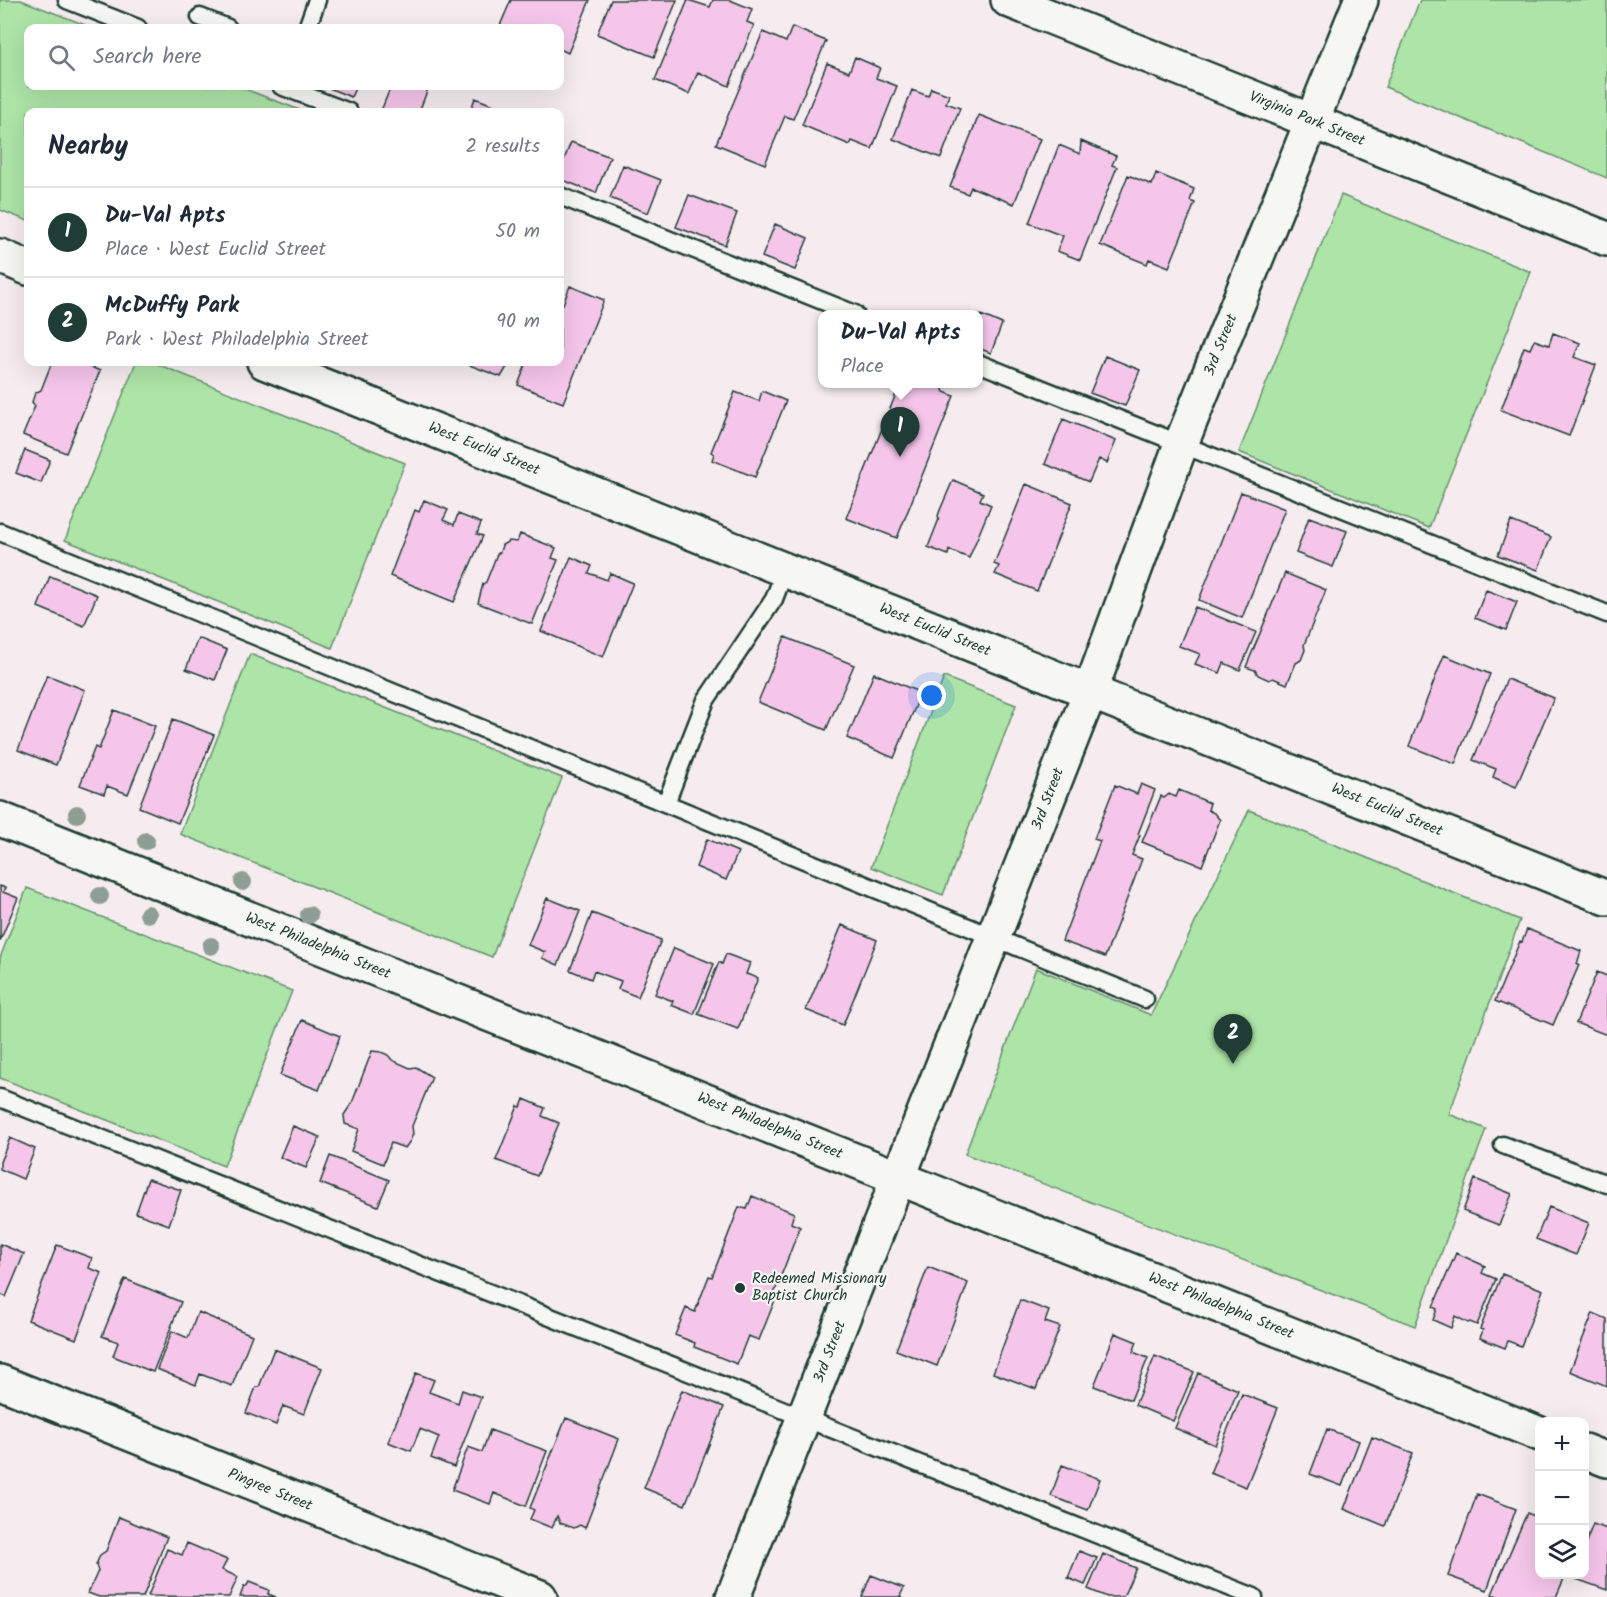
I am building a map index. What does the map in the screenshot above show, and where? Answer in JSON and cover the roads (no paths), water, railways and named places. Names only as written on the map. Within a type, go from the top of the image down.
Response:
[{"type":"street","name":"Virginia Park Street","points":[[1008,0],[1607,239]]},
{"type":"street","name":"3rd Street","points":[[734,1597],[1090,692],[1181,444],[1361,0]]},
{"type":"street","points":[[0,256],[24,266]]},
{"type":"street","name":"West Euclid Street","points":[[274,366],[1607,898]]},
{"type":"street","name":"West Philadelphia Street","points":[[0,819],[1535,1432]]},
{"type":"street","name":"Pingree Street","points":[[0,1382],[540,1597]]},
{"type":"street","points":[[1589,1454],[1607,1460]]},
{"type":"lane","points":[[67,0],[128,24]]},
{"type":"lane","points":[[308,24],[317,0]]},
{"type":"lane","points":[[200,17],[218,24]]},
{"type":"lane","points":[[291,90],[339,108]]},
{"type":"lane","points":[[564,198],[843,310]]},
{"type":"lane","points":[[983,365],[1607,614]]},
{"type":"lane","points":[[0,532],[1145,999]]},
{"type":"lane","points":[[666,803],[706,700],[774,599],[785,570]]},
{"type":"lane","points":[[0,1098],[1254,1597]]},
{"type":"lane","points":[[1503,1145],[1607,1184]]},
{"type":"place","name":"Du-Val Apts","points":[[900,457]]},
{"type":"place","name":"McDuffy Park","points":[[1233,1064]]},
{"type":"place","name":"Redeemed Missionary Baptist Church","points":[[740,1288]]}]
